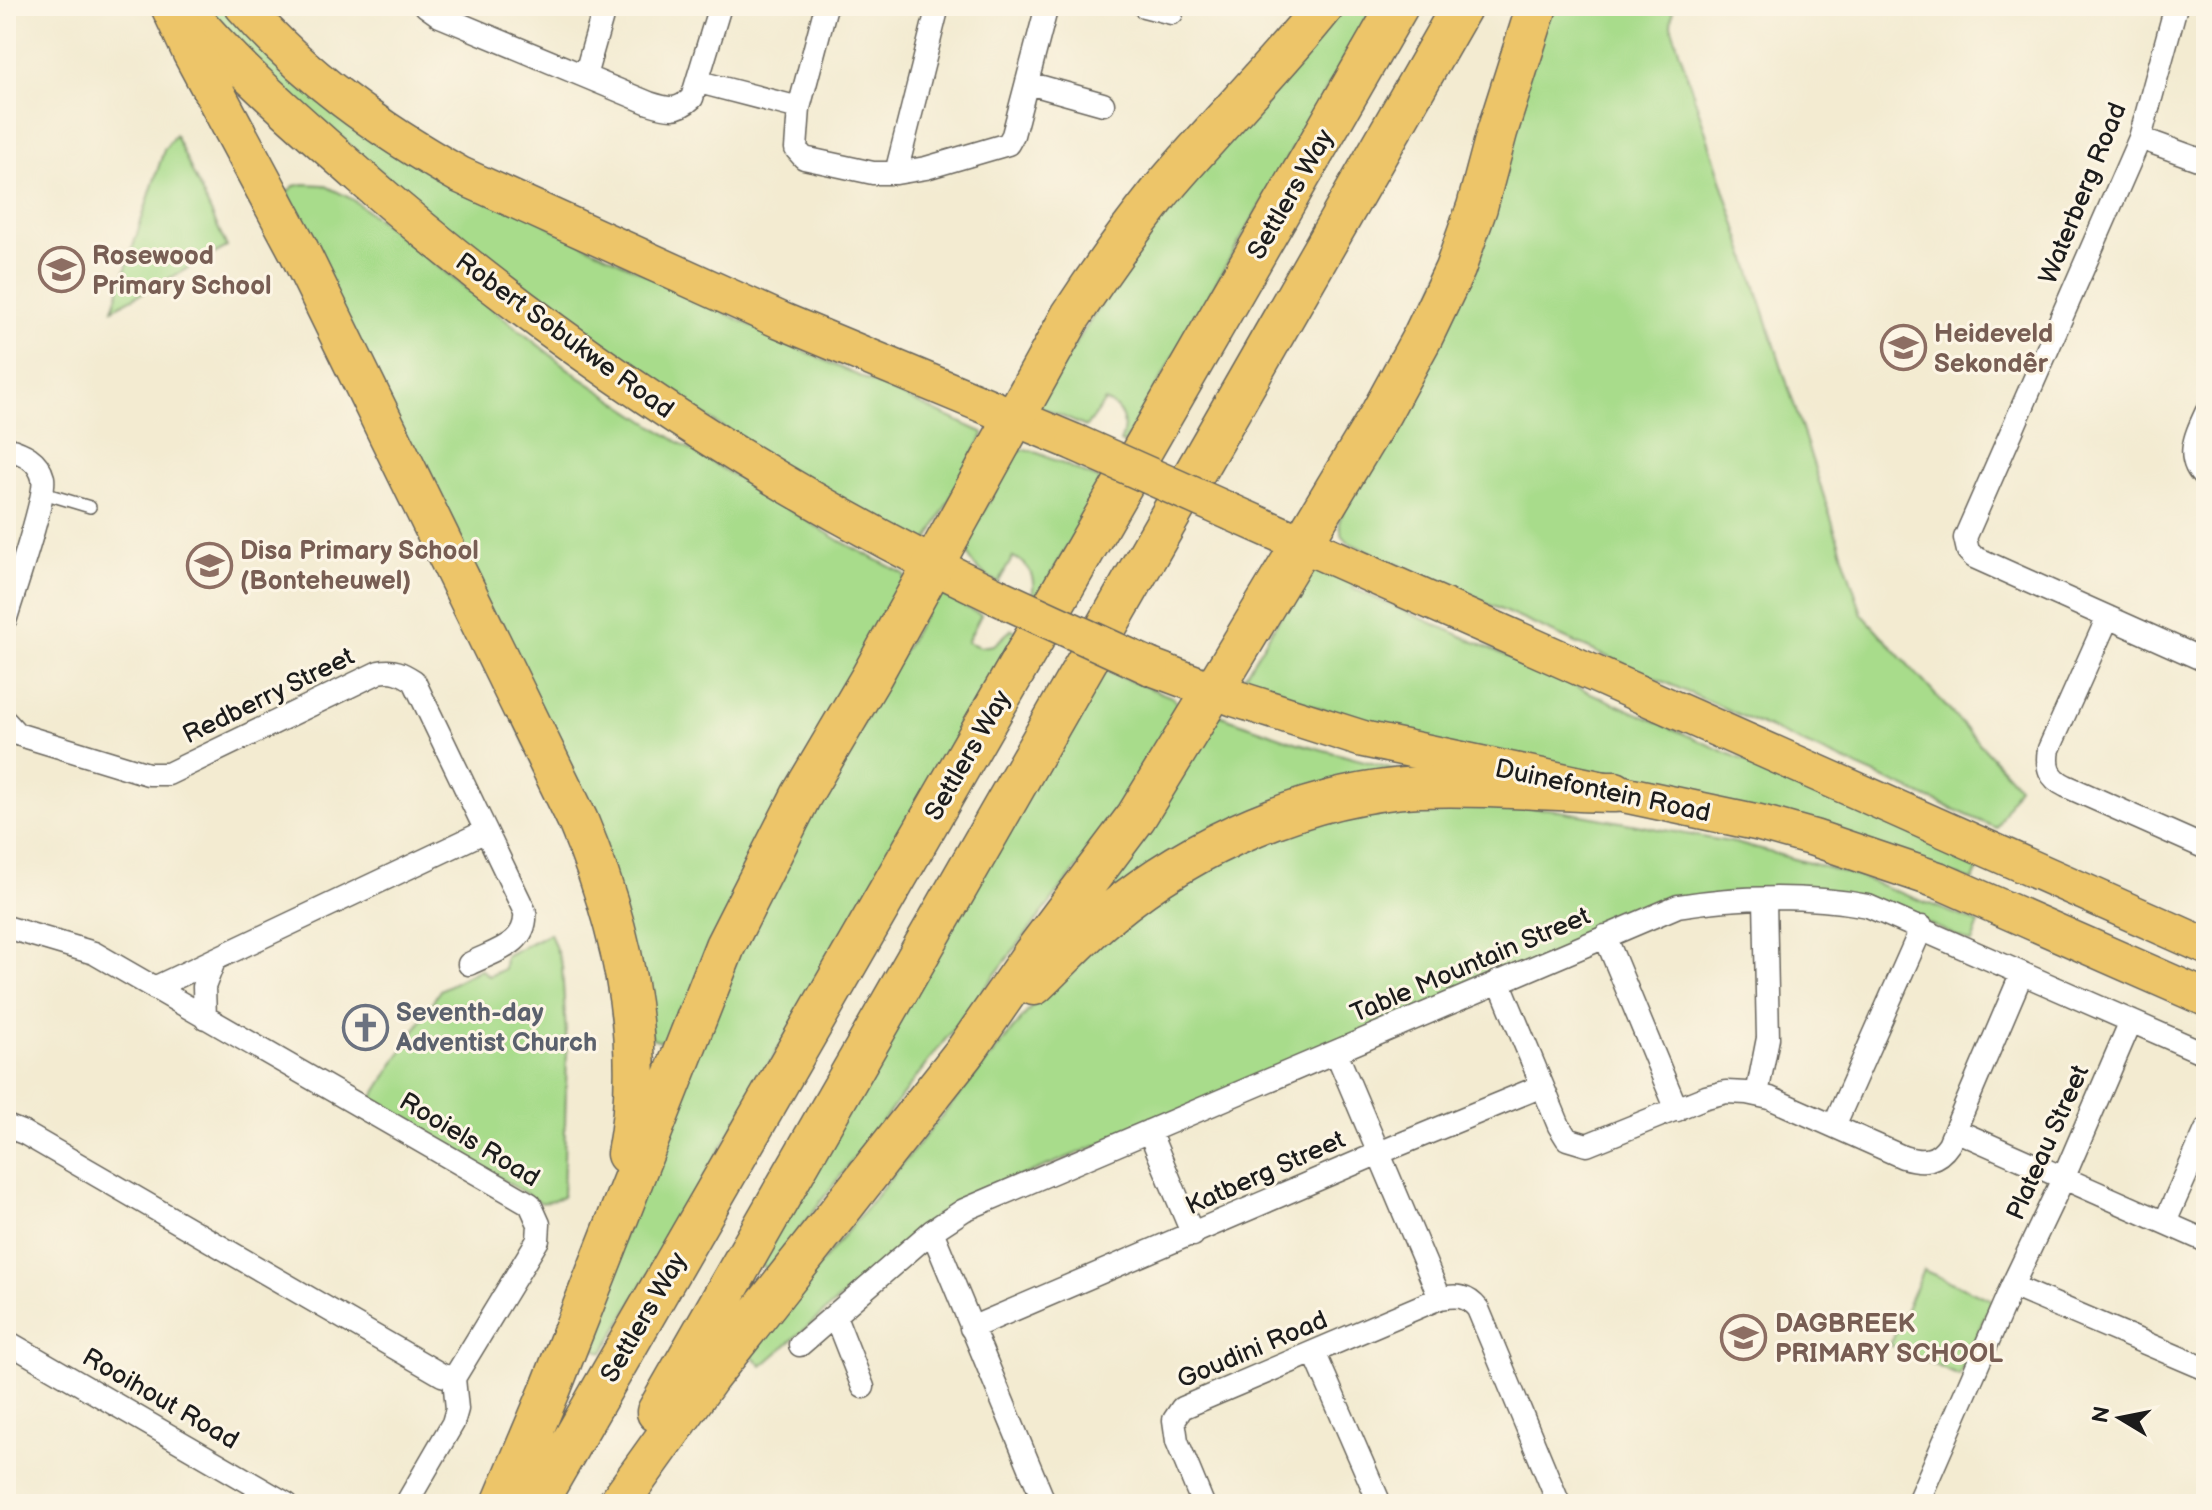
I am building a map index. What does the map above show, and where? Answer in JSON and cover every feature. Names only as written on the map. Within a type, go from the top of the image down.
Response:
[{"type":"highway","points":[[171,6],[298,249],[578,821],[600,873],[620,938],[632,1019],[634,1058],[628,1148],[610,1236]]},
{"type":"highway","points":[[502,1504],[554,1381],[725,946],[801,796],[870,679],[1071,316],[1131,229],[1163,189],[1324,6]]},
{"type":"highway","name":"Settlers Way","points":[[536,1504],[1398,6]]},
{"type":"highway","points":[[604,1504],[1462,6]]},
{"type":"highway","points":[[618,1504],[719,1364],[967,1049],[1033,954],[1136,817],[1381,413],[1423,336],[1455,269],[1477,207],[1537,6]]},
{"type":"highway","points":[[967,1049],[1109,914],[1164,875],[1278,816],[1335,799],[1404,788],[1503,787],[1615,792]]},
{"type":"main road","name":"Robert Sobukwe Road","points":[[184,6],[231,57],[354,171],[459,260],[571,345],[639,392],[797,491],[996,596]]},
{"type":"main road","points":[[243,6],[296,62],[334,94],[413,149],[460,175],[780,320],[1076,443],[2206,946]]},
{"type":"main road","name":"Duinefontein Road","points":[[996,596],[1151,667],[1318,726],[1389,746],[1760,823],[1890,862],[1938,880],[2206,998]]},
{"type":"street","points":[[426,6],[440,16],[649,103],[674,108],[683,107],[692,98],[720,6]]},
{"type":"street","points":[[585,76],[605,6]]},
{"type":"street","points":[[826,6],[799,108],[796,149],[804,158],[873,173],[926,168],[1008,144],[1028,83],[1047,6]]},
{"type":"street","points":[[896,173],[938,6]]},
{"type":"street","points":[[1144,6],[1172,13]]},
{"type":"street","name":"Waterberg Road","points":[[2176,6],[2140,138],[1965,538],[1968,551],[1974,557],[2206,661]]},
{"type":"street","points":[[699,82],[799,108]]},
{"type":"street","points":[[1028,83],[1103,104]]},
{"type":"street","points":[[2140,138],[2206,162]]},
{"type":"street","points":[[2206,413],[2192,451],[2197,470],[2206,479]]},
{"type":"street","points":[[6,448],[35,462],[43,477],[43,493],[6,618]]},
{"type":"street","points":[[2108,617],[2049,749],[2049,771],[2055,780],[2066,786],[2206,848]]},
{"type":"street","name":"Redberry Street","points":[[6,722],[17,734],[148,774],[168,774],[370,676],[395,671],[414,681],[486,831]]},
{"type":"street","points":[[154,988],[486,831],[525,912],[525,920],[518,939],[469,964]]},
{"type":"street","points":[[1757,1094],[1768,1038],[1765,900]]},
{"type":"street","name":"Table Mountain Street","points":[[800,1345],[932,1231],[964,1210],[1678,906],[1699,902],[1765,900],[1848,902],[1868,906],[1922,927],[2206,1054]]},
{"type":"street","name":"Rooiels Road","points":[[6,927],[94,953],[530,1204],[539,1224],[538,1240],[454,1378]]},
{"type":"street","points":[[1834,1126],[1922,927]]},
{"type":"street","points":[[1605,936],[1677,1110]]},
{"type":"street","points":[[205,1018],[204,987],[214,961]]},
{"type":"street","points":[[1499,981],[1567,1139],[1580,1144],[1595,1143],[1726,1092],[1757,1094],[1903,1157],[1926,1161],[1943,1153],[1955,1130],[2022,973]]},
{"type":"street","name":"Plateau Street","points":[[1917,1504],[2131,1021]]},
{"type":"street","points":[[1336,1052],[1379,1153],[1542,1086]]},
{"type":"street","points":[[6,1126],[24,1133],[442,1375],[454,1378],[457,1409],[453,1423],[406,1504]]},
{"type":"street","points":[[1955,1130],[2206,1241]]},
{"type":"street","points":[[2165,1222],[2206,1130]]},
{"type":"street","points":[[1149,1131],[1193,1235]]},
{"type":"street","name":"Katberg Street","points":[[971,1328],[1379,1153],[1440,1298]]},
{"type":"street","points":[[932,1231],[1045,1504]]},
{"type":"street","points":[[2012,1286],[2206,1369]]},
{"type":"street","points":[[1440,1298],[1461,1297],[1478,1309],[1559,1504]]},
{"type":"street","name":"Goudini Road","points":[[1203,1504],[1175,1435],[1176,1413],[1190,1404],[1440,1298]]},
{"type":"street","points":[[835,1316],[863,1387]]},
{"type":"street","name":"Rooihout Road","points":[[6,1341],[287,1504]]},
{"type":"street","points":[[1314,1352],[1380,1504]]},
{"type":"lane","points":[[43,493],[90,507]]},
{"type":"green space","points":[[206,6],[229,6],[555,230],[795,347],[982,432],[984,434],[926,544],[810,485],[534,303],[266,73]]},
{"type":"green space","points":[[1344,6],[1374,6],[1124,444],[1120,442],[1124,423],[1120,413],[1105,401],[1086,427],[1036,405],[1160,213]]},
{"type":"green space","points":[[1550,6],[1673,6],[1671,25],[1862,614],[2018,786],[1996,828],[1349,543],[1342,535],[1339,521]]},
{"type":"green space","points":[[175,135],[227,247],[113,309],[164,150]]},
{"type":"green space","points":[[324,185],[352,199],[579,377],[842,542],[904,574],[905,580],[670,1038],[660,1041],[652,1038],[287,192],[294,186]]},
{"type":"green space","points":[[1031,450],[1105,482],[1035,602],[1031,599],[1033,580],[1024,564],[1013,557],[998,583],[972,562],[966,542],[1017,452]]},
{"type":"green space","points":[[1315,569],[1354,582],[1352,588],[1980,864],[1973,880],[1427,743],[1244,684],[1243,678],[1309,570]]},
{"type":"green space","points":[[937,592],[981,615],[967,642],[980,647],[994,645],[1012,629],[1018,632],[603,1353],[582,1343],[737,945]]},
{"type":"green space","points":[[1100,669],[1172,697],[1177,703],[1178,715],[1094,846],[768,1270],[758,1262]]},
{"type":"green space","points":[[1219,715],[1298,743],[1405,772],[1085,916]]},
{"type":"green space","points":[[1420,800],[1549,809],[1735,843],[1854,875],[1979,923],[1972,943],[1889,906],[1731,892],[956,1202],[762,1366],[748,1352],[1033,1005],[1120,919],[1261,838]]},
{"type":"green space","points":[[550,933],[562,966],[567,1052],[563,1197],[542,1203],[370,1102],[440,990],[480,969],[489,976],[504,969],[505,956]]},
{"type":"green space","points":[[1923,1270],[1992,1300],[1959,1376],[1890,1345]]},
{"type":"place","name":"Rosewood Primary School","points":[[61,270]]},
{"type":"place","name":"Heideveld Sekondêr","points":[[1903,348]]},
{"type":"place","name":"Disa Primary School (Bonteheuwel)","points":[[209,565]]},
{"type":"place","name":"Seventh-day Adventist Church","points":[[365,1027]]},
{"type":"place","name":"DAGBREEK PRIMARY SCHOOL","points":[[1744,1338]]}]
